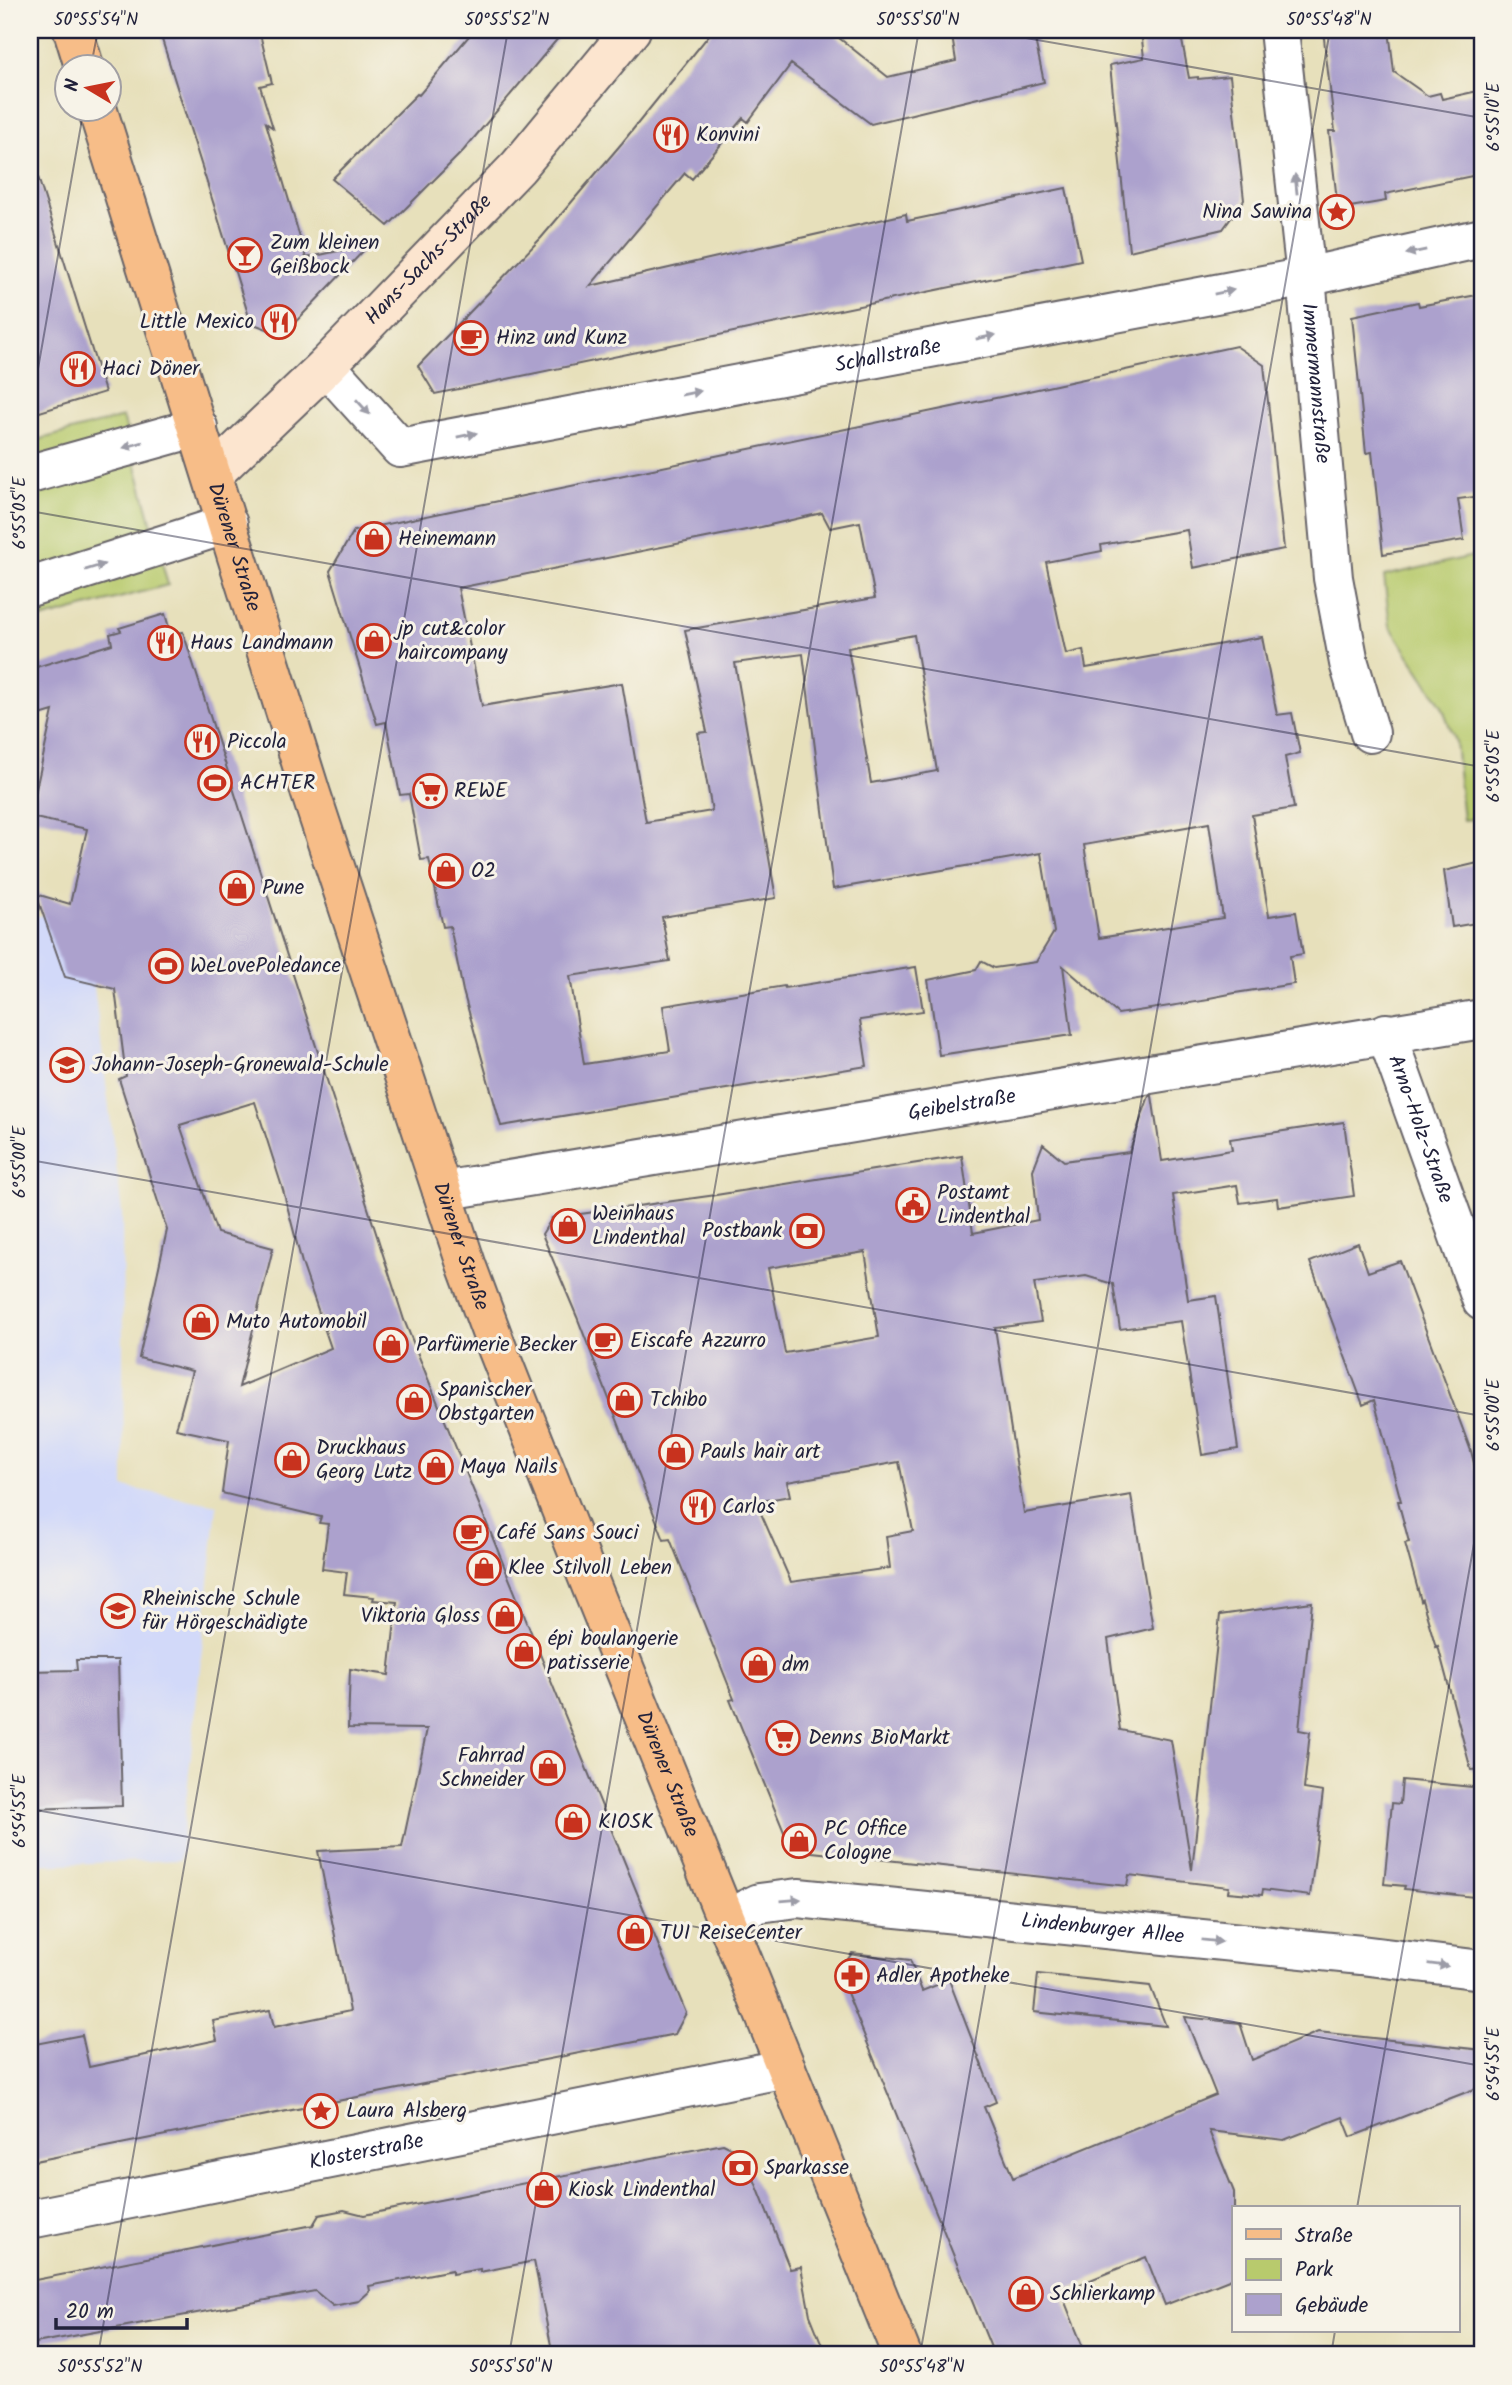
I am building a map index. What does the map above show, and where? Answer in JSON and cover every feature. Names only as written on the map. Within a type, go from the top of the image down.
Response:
[{"type":"main road","points":[[73,30],[80,52]]},
{"type":"main road","name":"Dürener Straße","points":[[101,122],[311,794],[467,1267],[902,2355]]},
{"type":"street","name":"Hans-Sachs-Straße","points":[[213,474],[327,366],[518,167],[631,30]]},
{"type":"street","name":"Immermannstraße","points":[[1279,30],[1306,276],[1333,578],[1349,663],[1370,733]]},
{"type":"street","name":"Schallstraße","points":[[327,366],[400,448],[1306,276],[1482,238]]},
{"type":"street","points":[[30,474],[198,427]]},
{"type":"street","points":[[30,587],[228,524]]},
{"type":"street","name":"Geibelstraße","points":[[442,1191],[1482,1019]]},
{"type":"street","name":"Arno-Holz-Straße","points":[[1385,1033],[1482,1301]]},
{"type":"street","name":"Lindenburger Allee","points":[[726,1919],[759,1903],[798,1898],[1360,1955],[1482,1970]]},
{"type":"street","name":"Klosterstraße","points":[[30,2219],[786,2068]]},
{"type":"shaded area","name":"Rheinische Schule für Hörgeschädigte","points":[[84,906],[122,1213],[124,1487],[217,1505],[180,1860],[30,1865],[30,918]]},
{"type":"green space","points":[[123,417],[168,585],[30,622],[30,442]]},
{"type":"green space","points":[[1482,554],[1482,818],[1463,820],[1455,741],[1442,706],[1390,626],[1384,576]]},
{"type":"building","points":[[159,30],[259,30],[272,83],[260,86],[273,128],[266,123],[306,258],[370,244],[283,335],[251,323]]},
{"type":"building","points":[[474,30],[565,30],[463,151],[388,226],[332,179],[417,94],[419,95]]},
{"type":"building","points":[[713,30],[829,30],[888,77],[956,61],[951,30],[1033,30],[1044,82],[871,124],[791,64],[748,122],[743,118],[692,179],[685,173],[590,286],[906,214],[907,221],[1066,188],[1081,260],[435,394],[418,366],[541,238]]},
{"type":"building","points":[[1141,30],[1180,30],[1189,78],[1230,76],[1244,200],[1223,229],[1129,251],[1110,65],[1144,58]]},
{"type":"building","points":[[1323,30],[1389,30],[1394,72],[1428,96],[1440,93],[1442,99],[1482,90],[1482,174],[1385,194],[1386,201],[1338,209],[1329,131],[1335,131]]},
{"type":"building","points":[[38,177],[105,392],[30,415],[30,179]]},
{"type":"building","points":[[1482,294],[1482,496],[1458,499],[1464,540],[1383,554],[1372,452],[1366,453],[1352,316],[1418,302],[1419,306]]},
{"type":"building","points":[[1236,346],[1264,365],[1284,549],[1193,568],[1187,530],[1101,545],[1102,551],[1046,562],[1066,654],[1083,650],[1086,668],[1262,637],[1277,715],[1292,713],[1300,753],[1285,757],[1294,808],[1252,815],[1269,916],[1296,912],[1303,954],[1290,956],[1294,984],[1118,1014],[1063,966],[1072,1035],[939,1055],[928,980],[976,970],[981,961],[994,968],[1036,962],[1054,932],[1041,853],[833,889],[803,654],[735,663],[776,898],[662,917],[670,961],[570,976],[584,1064],[670,1051],[663,1006],[784,986],[785,988],[916,967],[923,1011],[860,1020],[867,1066],[501,1126],[463,991],[450,926],[443,927],[429,859],[421,860],[409,794],[400,795],[386,722],[377,724],[330,571],[354,531]],"holes":[[[822,513],[830,528],[860,522],[875,598],[685,630],[707,732],[698,733],[712,811],[646,822],[622,683],[482,706],[458,588]],[[914,635],[937,771],[871,783],[848,648]],[[1209,823],[1223,918],[1099,938],[1084,845]]]},
{"type":"building","points":[[165,614],[171,634],[183,632],[404,1320],[686,2013],[675,2034],[30,2162],[30,2045],[82,2035],[89,2067],[217,2040],[213,2021],[270,2010],[274,2027],[350,2011],[318,1851],[402,1847],[427,1729],[348,1728],[350,1669],[389,1675],[397,1602],[344,1594],[347,1572],[322,1569],[328,1524],[319,1523],[321,1517],[222,1493],[229,1440],[176,1429],[192,1371],[139,1358],[167,1230],[119,1079],[126,1076],[115,989],[65,977],[36,894],[70,904],[87,829],[30,817],[53,711],[30,718],[30,669],[112,644],[110,634],[121,631],[119,628]],"holes":[[[255,1102],[283,1190],[302,1263],[331,1348],[239,1387],[273,1248],[217,1233],[180,1125]]]},
{"type":"building","points":[[1482,862],[1482,922],[1452,927],[1444,871]]},
{"type":"building","points":[[1149,1096],[1152,1096],[1162,1161],[1232,1150],[1230,1139],[1344,1122],[1354,1196],[1278,1207],[1277,1198],[1240,1203],[1237,1185],[1173,1195],[1188,1300],[1216,1296],[1238,1449],[1202,1455],[1181,1321],[1120,1329],[1113,1284],[1086,1276],[1034,1283],[1041,1322],[995,1328],[1024,1513],[1131,1495],[1153,1628],[1108,1639],[1120,1730],[1171,1740],[1192,1870],[1220,1615],[1312,1602],[1299,1730],[1310,1732],[1304,1789],[1323,1792],[1310,1896],[1263,1890],[1262,1895],[1228,1892],[1229,1887],[1129,1875],[1127,1886],[803,1851],[786,1837],[730,1700],[734,1699],[670,1539],[664,1540],[542,1234],[552,1218],[962,1156],[973,1233],[1038,1220],[1033,1170],[1043,1144],[1064,1161],[1129,1152]],"holes":[[[865,1252],[879,1337],[785,1353],[768,1268]],[[899,1462],[913,1531],[886,1536],[890,1568],[791,1582],[756,1502],[790,1496],[787,1482]]]},
{"type":"building","points":[[1358,1243],[1368,1272],[1400,1261],[1471,1451],[1482,1495],[1482,1769],[1471,1770],[1438,1646],[1436,1647],[1421,1601],[1405,1543],[1409,1542],[1398,1501],[1401,1501],[1374,1400],[1363,1405],[1310,1262]]},
{"type":"building","points":[[76,1660],[118,1660],[122,1806],[30,1809],[30,1671],[77,1670]]},
{"type":"building","points":[[1402,1780],[1482,1788],[1482,1898],[1404,1889],[1405,1886],[1384,1884],[1392,1803],[1400,1804]]},
{"type":"building","points":[[852,1953],[910,1960],[922,1991],[949,1980],[996,2102],[984,2107],[1013,2178],[1216,2095],[1185,2017],[1240,2023],[1252,2060],[1318,2032],[1482,2050],[1482,2086],[1351,2137],[1343,2117],[1284,2140],[1209,2131],[1234,2192],[1232,2279],[1165,2305],[1146,2257],[1061,2292],[1086,2355],[994,2355],[839,1973]]},
{"type":"building","points":[[1038,1974],[1150,1986],[1166,2026],[1034,2012]]},
{"type":"building","points":[[723,2144],[744,2154],[790,2269],[801,2267],[810,2315],[826,2355],[553,2355],[534,2261],[480,2272],[480,2269],[452,2274],[452,2270],[369,2286],[370,2291],[359,2301],[333,2306],[315,2291],[30,2344],[30,2281],[313,2225],[319,2215],[344,2210],[364,2215]]},
{"type":"place","name":"Konvini","points":[[671,135]]},
{"type":"place","name":"Nina Sawina","points":[[1337,212]]},
{"type":"place","name":"Zum kleinen Geißbock","points":[[245,255]]},
{"type":"place","name":"Little Mexico","points":[[279,322]]},
{"type":"place","name":"Hinz und Kunz","points":[[471,338]]},
{"type":"place","name":"Haci Döner","points":[[78,369]]},
{"type":"place","name":"Heinemann","points":[[374,539]]},
{"type":"place","name":"jp cut&color haircompany","points":[[374,641]]},
{"type":"place","name":"Haus Landmann","points":[[165,643]]},
{"type":"place","name":"Piccola","points":[[202,742]]},
{"type":"place","name":"ACHTER","points":[[215,783]]},
{"type":"place","name":"REWE","points":[[430,791]]},
{"type":"place","name":"O2","points":[[446,871]]},
{"type":"place","name":"Pune","points":[[237,888]]},
{"type":"place","name":"WeLovePoledance","points":[[166,966]]},
{"type":"place","name":"Johann-Joseph-Gronewald-Schule","points":[[67,1065]]},
{"type":"place","name":"Postamt Lindenthal","points":[[913,1205]]},
{"type":"place","name":"Weinhaus Lindenthal","points":[[568,1226]]},
{"type":"place","name":"Postbank","points":[[807,1231]]},
{"type":"place","name":"Muto Automobil","points":[[201,1322]]},
{"type":"place","name":"Eiscafe Azzurro","points":[[605,1341]]},
{"type":"place","name":"Parfümerie Becker","points":[[391,1345]]},
{"type":"place","name":"Tchibo","points":[[625,1400]]},
{"type":"place","name":"Spanischer Obstgarten","points":[[414,1402]]},
{"type":"place","name":"Pauls hair art","points":[[676,1452]]},
{"type":"place","name":"Druckhaus Georg Lutz","points":[[292,1460]]},
{"type":"place","name":"Maya Nails","points":[[436,1467]]},
{"type":"place","name":"Carlos","points":[[698,1507]]},
{"type":"place","name":"Café Sans Souci","points":[[471,1533]]},
{"type":"place","name":"Klee Stilvoll Leben","points":[[484,1568]]},
{"type":"place","name":"Rheinische Schule für Hörgeschädigte","points":[[118,1611]]},
{"type":"place","name":"Viktoria Gloss","points":[[505,1616]]},
{"type":"place","name":"épi boulangerie patisserie","points":[[524,1651]]},
{"type":"place","name":"dm","points":[[758,1665]]},
{"type":"place","name":"Denns BioMarkt","points":[[783,1738]]},
{"type":"place","name":"Fahrrad Schneider","points":[[548,1768]]},
{"type":"place","name":"KIOSK","points":[[573,1822]]},
{"type":"place","name":"PC Office Cologne","points":[[799,1841]]},
{"type":"place","name":"TUI ReiseCenter","points":[[635,1933]]},
{"type":"place","name":"Adler Apotheke","points":[[852,1976]]},
{"type":"place","name":"Laura Alsberg","points":[[321,2111]]},
{"type":"place","name":"Sparkasse","points":[[740,2168]]},
{"type":"place","name":"Kiosk Lindenthal","points":[[544,2190]]},
{"type":"place","name":"Schlierkamp","points":[[1026,2294]]}]
